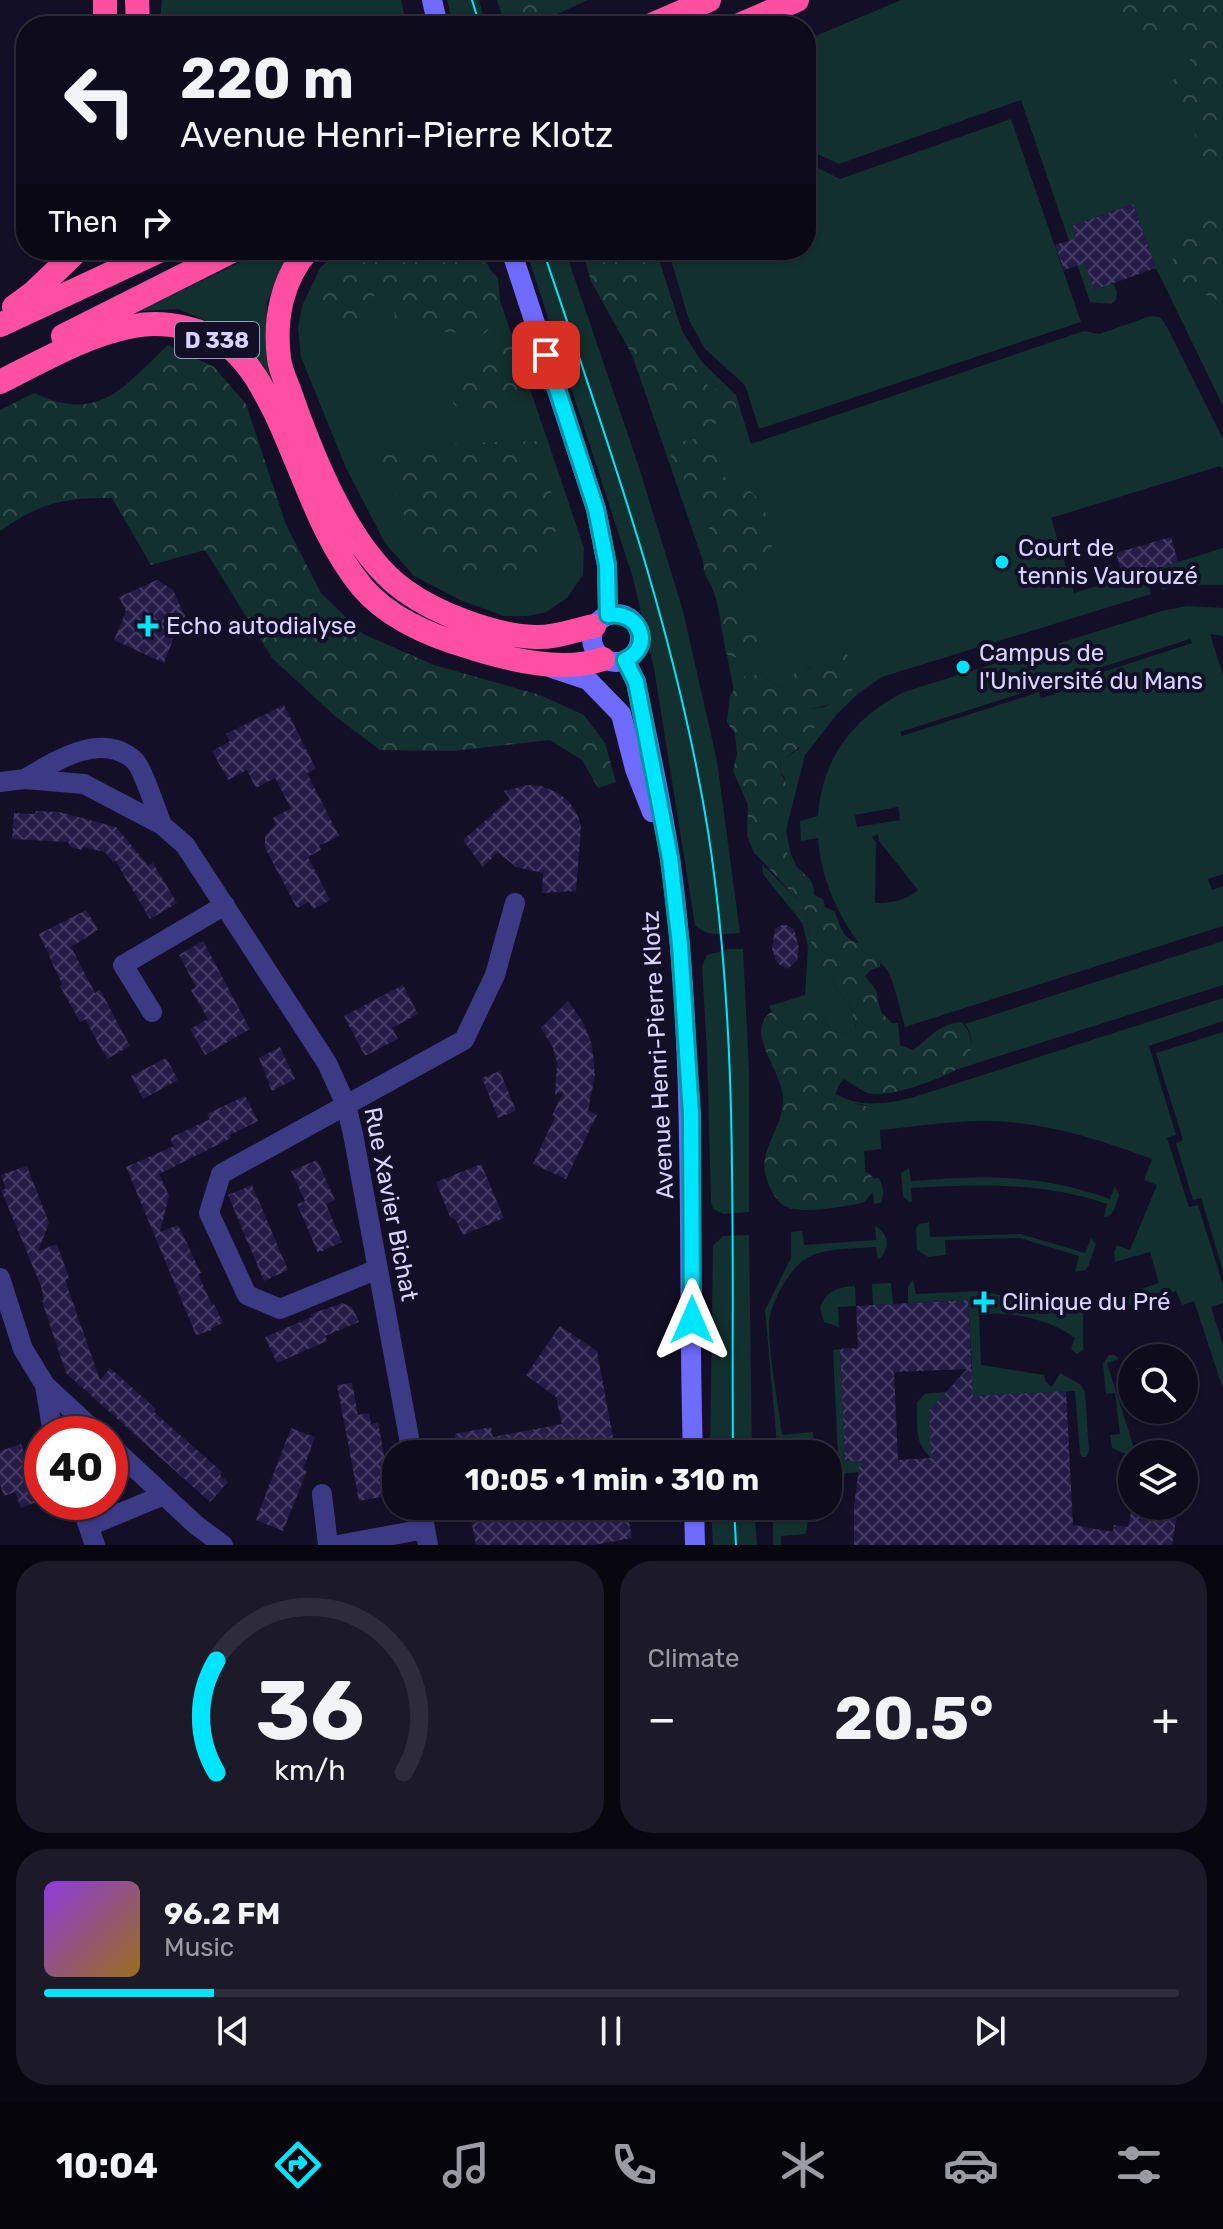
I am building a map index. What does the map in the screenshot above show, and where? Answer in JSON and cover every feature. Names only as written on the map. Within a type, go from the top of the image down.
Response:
[{"type":"highway","points":[[672,16],[709,0]]},
{"type":"highway","points":[[760,16],[797,0]]},
{"type":"highway","points":[[0,317],[33,293],[68,260]]},
{"type":"highway","points":[[0,325],[140,260]]},
{"type":"highway","points":[[0,367],[214,260]]},
{"type":"highway","name":"D 338","points":[[302,260],[279,306],[279,360],[297,412],[328,483],[352,530],[380,569],[405,591],[449,615],[488,627],[535,637],[567,635],[601,621]]},
{"type":"highway","name":"D 338","points":[[0,382],[102,335],[133,326],[172,326],[213,338],[232,350],[263,389],[331,538],[364,588],[388,610],[431,633],[495,656],[533,662]]},
{"type":"highway","points":[[533,662],[574,663],[614,659]]},
{"type":"street","name":"Avenue Henri-Pierre Klotz","points":[[514,260],[596,509],[607,565],[601,621],[591,641],[595,651],[614,659],[636,682],[670,858],[680,945],[691,1114],[693,1440]]},
{"type":"street","points":[[601,621],[618,613],[629,617],[640,631],[639,646],[631,657],[614,659]]},
{"type":"street","points":[[533,662],[588,680],[621,714],[635,769],[670,858]]},
{"type":"street","name":"Rue Xavier Bichat","points":[[25,779],[62,757],[88,749],[113,749],[137,762],[162,825]]},
{"type":"street","name":"Rue Xavier Bichat","points":[[0,782],[25,779],[84,784],[162,825],[185,845],[327,1063],[346,1105],[409,1440]]},
{"type":"street","points":[[378,1269],[280,1309],[247,1295],[209,1213],[221,1174],[464,1040],[495,975],[515,903]]},
{"type":"street","points":[[152,1012],[123,965],[225,905]]},
{"type":"street","points":[[0,1278],[23,1349],[45,1385],[79,1416]]},
{"type":"street","points":[[45,1385],[50,1416]]},
{"type":"street","points":[[128,1462],[223,1545]]},
{"type":"street","points":[[322,1494],[328,1545]]},
{"type":"street","points":[[92,1536],[164,1495]]},
{"type":"street","points":[[694,1520],[695,1544]]},
{"type":"street","points":[[338,1545],[426,1537]]},
{"type":"green space","points":[[162,0],[401,0],[405,16],[160,16]]},
{"type":"green space","points":[[447,0],[479,0],[483,16],[459,14],[451,16]]},
{"type":"green space","points":[[497,0],[588,0],[553,16],[503,16]]},
{"type":"green space","points":[[497,0],[542,0],[540,16],[503,16]]},
{"type":"green space","points":[[901,0],[1223,0],[1223,406],[1156,268],[1133,204],[1072,226],[1094,289],[1113,283],[1117,292],[1116,300],[1111,304],[1090,302],[1021,100],[839,164],[816,154],[816,36]]},
{"type":"green space","points":[[1121,0],[1223,0],[1223,178],[1194,167],[1194,155],[1199,144],[1171,94],[1169,85],[1190,61],[1186,43],[1174,35],[1161,37],[1151,48],[1135,42],[1126,32]]},
{"type":"green space","points":[[1011,119],[1081,322],[759,429],[745,385],[705,349],[689,320],[671,260],[816,260],[816,167],[840,179]]},
{"type":"green space","points":[[1223,213],[1223,301],[1212,299],[1204,293],[1186,305],[1172,290],[1170,281],[1181,236]]},
{"type":"green space","points":[[245,260],[286,260],[267,302],[267,359],[287,413],[265,368],[235,333],[178,309],[139,311]]},
{"type":"green space","points":[[328,260],[486,260],[584,548],[583,575],[567,598],[546,612],[504,616],[460,600],[414,576],[385,543],[346,468],[301,357],[298,328],[302,306],[320,268]]},
{"type":"green space","points":[[346,260],[484,260],[498,278],[499,302],[497,315],[484,334],[426,331],[395,318],[393,295],[389,287],[375,288],[372,314],[348,325],[336,325],[319,307],[316,284]]},
{"type":"green space","points":[[529,260],[568,260],[638,464],[683,611],[717,761],[740,933],[711,934],[695,925],[654,669],[633,578]]},
{"type":"green space","points":[[585,260],[654,260],[669,301],[673,336],[705,383],[737,402],[734,417],[701,429],[646,380],[591,281]]},
{"type":"green space","points":[[599,260],[659,260],[682,331],[702,362],[736,395],[751,444],[1084,331],[1099,334],[1151,316],[1160,317],[1168,329],[1223,439],[1223,470],[1220,466],[1051,518],[1074,593],[1145,571],[1151,594],[882,677],[838,713],[805,755],[786,830],[797,868],[784,850],[781,818],[785,778],[780,772],[781,761],[799,749],[810,709],[824,707],[837,699],[827,664],[816,669],[807,667],[780,689],[761,674],[734,692],[717,602]]},
{"type":"green space","points":[[497,343],[521,347],[528,364],[528,388],[509,405],[489,413],[466,412],[454,405],[449,392],[468,362]]},
{"type":"green space","points":[[168,345],[214,367],[246,404],[286,525],[321,593],[363,634],[434,665],[540,695],[584,715],[605,743],[616,782],[598,788],[582,760],[550,740],[453,751],[380,750],[336,717],[272,658],[205,550],[151,565],[112,498],[53,504],[28,514],[0,531],[0,410],[34,393],[57,402],[94,403],[123,387]]},
{"type":"green space","points":[[695,439],[719,446],[727,467],[724,477],[752,493],[761,503],[770,528],[773,574],[759,587],[728,601],[707,579],[704,569],[709,515],[693,508],[696,493],[680,474],[668,450],[679,442]]},
{"type":"green space","points":[[537,441],[550,484],[557,527],[544,564],[514,580],[475,578],[438,559],[404,515],[377,446]]},
{"type":"green space","points":[[1223,548],[1223,585],[1180,585],[1162,590],[1155,569]]},
{"type":"green space","points":[[1187,606],[1223,608],[1223,636],[1210,634],[1223,675],[1223,874],[1208,879],[1212,890],[1223,886],[1223,926],[905,1027],[889,973],[862,947],[838,909],[827,882],[818,838],[801,841],[800,821],[818,816],[826,776],[843,742],[870,714],[904,692],[1162,611]],"holes":[[[1190,639],[1192,643],[1054,688],[1055,694],[1041,698],[1039,692],[902,736],[900,732],[1038,688],[1036,680],[1049,675],[1052,683]],[[898,807],[900,820],[857,827],[855,815]],[[878,834],[879,841],[918,890],[898,901],[875,903],[876,842],[872,837]]]},
{"type":"green space","points":[[735,610],[759,624],[762,651],[749,659],[726,654],[721,624],[724,612]]},
{"type":"green space","points":[[845,653],[856,662],[860,683],[837,700],[810,709],[816,724],[809,739],[781,762],[780,772],[790,790],[782,832],[786,852],[810,880],[814,895],[823,899],[825,907],[834,911],[848,938],[881,955],[880,967],[865,976],[876,990],[881,1012],[892,1023],[898,1023],[900,1045],[913,1050],[941,1029],[961,1022],[968,1032],[971,1050],[966,1061],[954,1071],[904,1090],[872,1094],[844,1079],[834,1099],[870,1107],[868,1122],[845,1148],[858,1159],[852,1169],[869,1173],[876,1189],[863,1203],[800,1210],[778,1201],[765,1173],[766,1153],[783,1102],[780,1083],[763,1043],[762,1025],[771,1012],[796,1002],[823,1018],[832,1031],[846,1034],[856,1028],[850,1005],[817,962],[806,912],[753,851],[747,835],[748,805],[733,771],[737,754],[735,734],[727,722],[730,695],[745,676],[761,674],[780,689],[801,669],[820,667]]},
{"type":"green space","points":[[762,864],[806,912],[817,961],[850,1005],[856,1029],[846,1034],[832,1031],[823,1018],[786,1004],[771,1011],[769,1006],[805,995],[808,946],[802,923],[763,874]]},
{"type":"green space","points":[[1223,941],[1223,985],[949,1072],[969,1052],[971,1038],[965,1024]]},
{"type":"green space","points":[[743,949],[749,1070],[749,1212],[723,1214],[713,1209],[711,1201],[702,966],[707,955]]},
{"type":"green space","points":[[1223,998],[1223,1021],[1149,1046],[1176,1135],[1167,1138],[1189,1207],[1198,1205],[1223,1285],[1223,1303],[1211,1307],[1223,1345],[1223,1389],[1194,1301],[1182,1305],[1176,1291],[1127,1306],[1131,1292],[1159,1283],[1150,1252],[1115,1262],[1114,1252],[1117,1245],[1130,1250],[1157,1185],[1144,1180],[1152,1159],[1100,1141],[1028,1124],[961,1122],[880,1130],[881,1149],[864,1151],[866,1179],[879,1178],[882,1184],[881,1203],[874,1204],[873,1191],[790,1209],[787,1068],[848,1110],[869,1111],[870,1107],[866,1105],[834,1099],[836,1094],[873,1104],[911,1098]]},
{"type":"green space","points":[[1223,1032],[1223,1271],[1201,1198],[1193,1200],[1176,1143],[1183,1140],[1156,1053]]},
{"type":"green space","points":[[909,1168],[911,1181],[1012,1178],[1060,1185],[1110,1199],[1115,1186],[1119,1195],[1112,1212],[1104,1217],[1107,1204],[1059,1192],[1010,1186],[911,1188],[912,1202],[909,1202],[903,1196],[901,1173]]},
{"type":"green space","points":[[929,1222],[930,1237],[1021,1234],[1085,1253],[1091,1238],[1096,1244],[1088,1267],[1075,1272],[1079,1256],[1020,1238],[945,1240],[946,1255],[928,1257],[917,1250],[916,1229],[919,1224]]},
{"type":"green space","points":[[875,1226],[887,1242],[885,1252],[878,1260],[876,1247],[833,1250],[802,1261],[777,1297],[770,1316],[769,1337],[782,1435],[813,1432],[814,1440],[776,1440],[765,1310],[791,1258],[791,1232],[802,1231],[804,1245],[876,1240]]},
{"type":"green space","points":[[749,1235],[752,1440],[710,1440],[713,1246],[723,1236]]},
{"type":"green space","points":[[913,1280],[916,1294],[980,1291],[1066,1308],[1068,1302],[1083,1312],[1083,1350],[1077,1354],[1071,1349],[1075,1338],[1041,1321],[1017,1315],[979,1314],[981,1365],[1044,1375],[1052,1387],[1060,1373],[1080,1384],[1085,1392],[1089,1451],[1086,1457],[1080,1453],[1075,1391],[970,1396],[972,1368],[968,1300],[908,1303],[908,1286]]},
{"type":"green space","points":[[891,1283],[893,1304],[873,1305],[872,1284]]},
{"type":"green space","points":[[855,1286],[856,1306],[838,1307],[839,1327],[824,1322],[820,1308],[829,1294]]},
{"type":"green space","points":[[840,1349],[845,1461],[865,1461],[865,1472],[845,1473],[842,1490],[842,1440],[837,1440],[833,1350]]},
{"type":"green space","points":[[1109,1355],[1118,1358],[1107,1363],[1118,1398],[1118,1418],[1115,1393],[1106,1394],[1103,1364]]},
{"type":"green space","points":[[952,1391],[931,1458],[919,1439],[917,1402],[925,1394]]},
{"type":"green space","points":[[1119,1424],[1126,1424],[1132,1440],[1118,1440],[1118,1451],[1112,1448],[1110,1435],[1120,1434]]},
{"type":"green space","points":[[712,1520],[755,1520],[757,1545],[713,1545]]},
{"type":"green space","points":[[773,1520],[808,1520],[806,1534],[781,1536],[781,1545],[773,1545]]},
{"type":"building","points":[[1133,204],[1156,268],[1094,290],[1085,263],[1064,270],[1055,245],[1076,238],[1072,226]]},
{"type":"building","points":[[1171,537],[1178,562],[1123,578],[1116,553]]},
{"type":"building","points":[[157,580],[173,590],[190,627],[175,634],[164,663],[114,640],[126,611],[119,597]]},
{"type":"building","points":[[284,705],[316,769],[307,773],[339,836],[319,846],[321,850],[308,857],[330,900],[313,909],[309,902],[297,908],[265,848],[265,836],[276,824],[273,818],[291,808],[275,778],[256,788],[247,770],[228,780],[212,751],[230,741],[226,734]]},
{"type":"building","points":[[528,785],[541,786],[560,794],[578,816],[581,827],[576,891],[542,893],[543,873],[516,867],[498,852],[483,867],[463,840],[510,799],[504,791]]},
{"type":"building","points":[[36,811],[59,812],[116,827],[148,865],[153,863],[177,903],[150,919],[115,860],[113,862],[105,852],[83,847],[82,850],[71,847],[68,842],[12,839],[14,813],[35,814]]},
{"type":"building","points":[[86,910],[98,930],[71,947],[95,993],[100,990],[130,1046],[107,1059],[85,1019],[80,1022],[60,986],[62,984],[39,934]]},
{"type":"building","points":[[784,924],[794,929],[799,948],[797,961],[787,969],[777,963],[772,949],[775,929]]},
{"type":"building","points":[[203,941],[250,1029],[205,1055],[190,1029],[208,1019],[191,990],[196,987],[179,955]]},
{"type":"building","points":[[403,985],[418,1014],[392,1028],[398,1039],[365,1056],[344,1016]]},
{"type":"building","points":[[568,1001],[583,1022],[592,1045],[595,1076],[588,1110],[597,1115],[566,1179],[533,1164],[563,1092],[555,1095],[557,1063],[553,1048],[541,1028]]},
{"type":"building","points":[[280,1047],[295,1079],[272,1091],[259,1058]]},
{"type":"building","points":[[166,1058],[178,1080],[143,1099],[131,1076]]},
{"type":"building","points":[[500,1071],[516,1111],[498,1118],[482,1078]]},
{"type":"building","points":[[245,1096],[258,1121],[159,1174],[169,1196],[160,1232],[178,1225],[212,1305],[223,1323],[196,1335],[126,1167],[174,1146],[170,1138],[210,1119],[207,1114]]},
{"type":"building","points":[[317,1160],[335,1200],[326,1204],[342,1242],[318,1253],[297,1204],[305,1201],[291,1171]]},
{"type":"building","points":[[481,1164],[504,1218],[463,1235],[456,1220],[450,1217],[436,1182]]},
{"type":"building","points":[[27,1166],[49,1223],[38,1251],[57,1244],[69,1278],[65,1280],[100,1380],[110,1368],[222,1472],[220,1475],[228,1482],[210,1502],[128,1429],[128,1416],[114,1416],[66,1373],[42,1301],[41,1286],[1,1190],[6,1189],[1,1175]]},
{"type":"building","points":[[252,1185],[288,1270],[264,1281],[228,1195]]},
{"type":"building","points":[[968,1300],[973,1396],[1066,1391],[1073,1525],[1113,1532],[1114,1525],[1128,1527],[1129,1520],[1176,1520],[1172,1545],[854,1545],[854,1506],[860,1461],[845,1462],[840,1349],[858,1348],[856,1306]],"holes":[[[967,1369],[929,1411],[931,1458],[898,1460],[894,1372]]]},
{"type":"building","points":[[342,1303],[352,1307],[359,1322],[325,1336],[327,1341],[277,1363],[265,1337],[312,1317],[311,1314]]},
{"type":"building","points":[[560,1326],[597,1351],[613,1440],[456,1440],[455,1434],[491,1427],[493,1437],[562,1424],[556,1397],[526,1375]]},
{"type":"building","points":[[352,1383],[358,1415],[369,1413],[371,1424],[378,1422],[382,1444],[382,1497],[359,1501],[337,1385]]},
{"type":"building","points":[[291,1428],[315,1437],[303,1470],[307,1471],[283,1531],[256,1520]]},
{"type":"building","points":[[21,1444],[24,1453],[24,1507],[21,1508],[15,1492],[4,1496],[0,1484],[0,1451]]},
{"type":"building","points":[[471,1520],[629,1520],[632,1538],[594,1545],[476,1545]]},
{"type":"tram line","points":[[472,0],[477,16]]},
{"type":"tram line","points":[[546,260],[615,465],[659,610],[678,683],[708,831],[718,908],[729,1064],[733,1440]]},
{"type":"tram line","points":[[735,1520],[736,1545]]},
{"type":"place","name":"Court de tennis Vaurouzé","points":[[1002,562]]},
{"type":"place","name":"Echo autodialyse","points":[[148,626]]},
{"type":"place","name":"Campus de l'Université du Mans","points":[[963,667]]},
{"type":"place","name":"Clinique du Pré","points":[[984,1302]]},
{"type":"route","points":[[546,355],[596,509],[607,565],[608,615],[618,613],[629,617],[640,631],[639,646],[625,660],[636,682],[675,896],[691,1114],[692,1320]]}]
